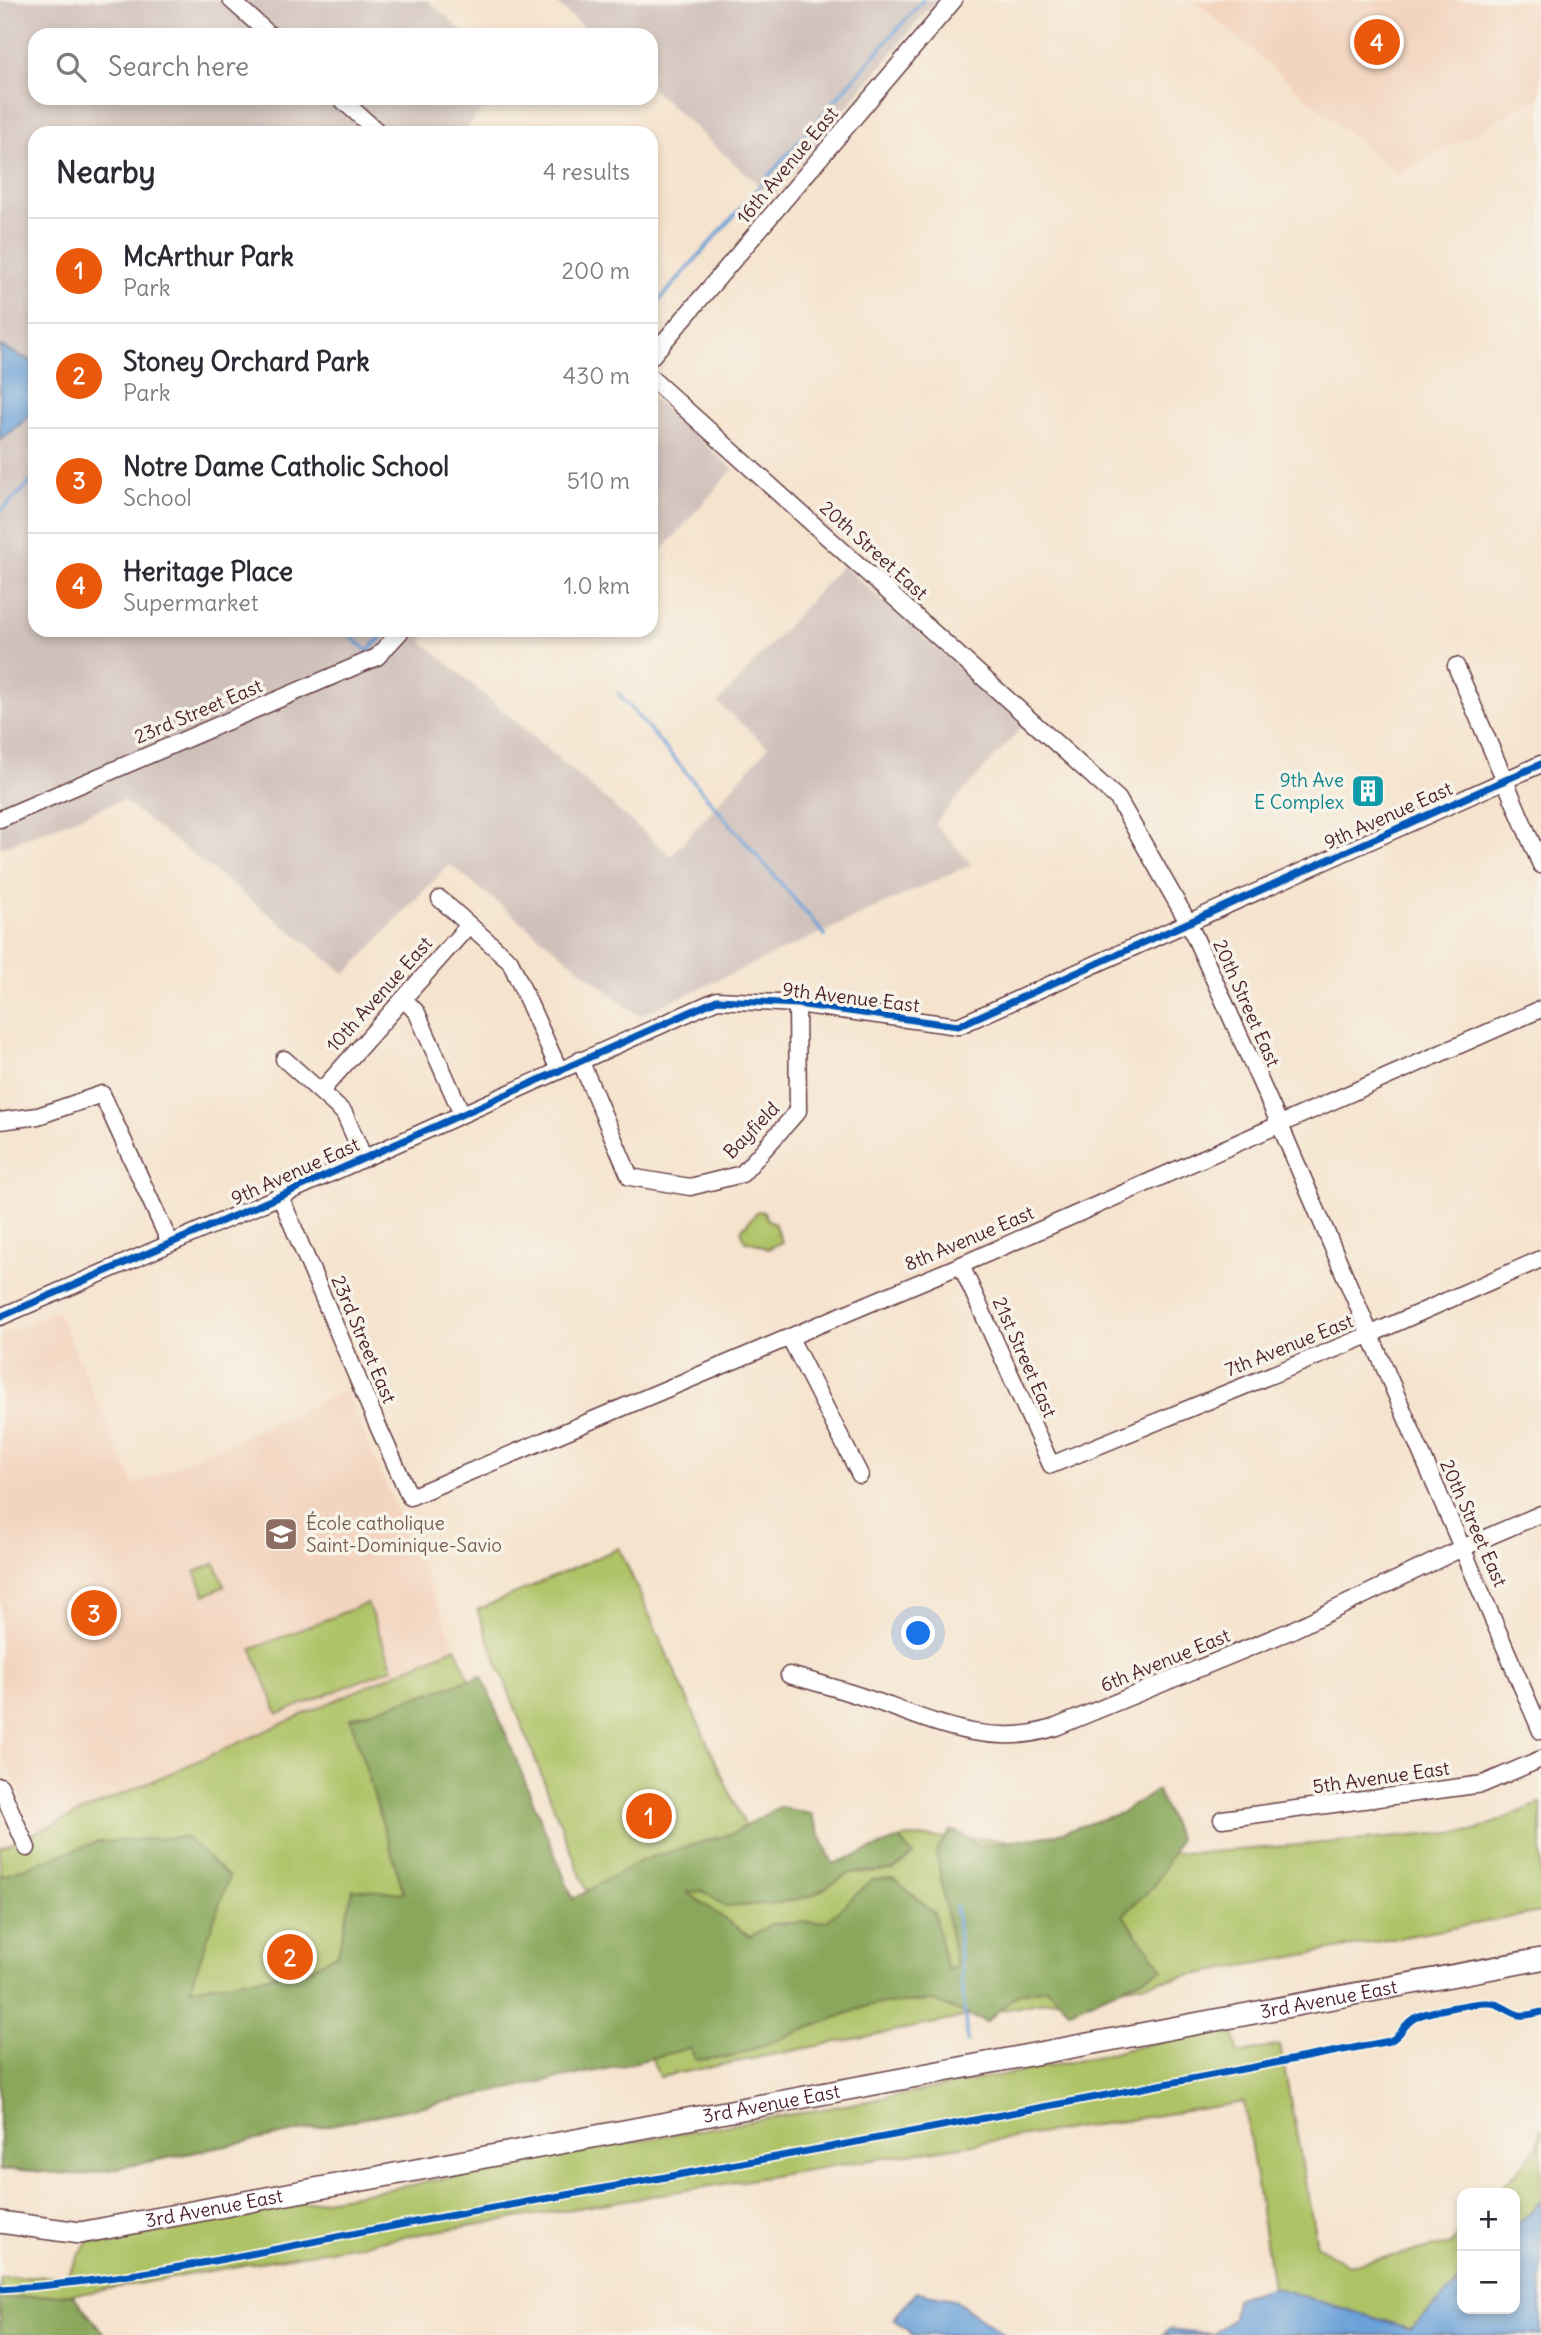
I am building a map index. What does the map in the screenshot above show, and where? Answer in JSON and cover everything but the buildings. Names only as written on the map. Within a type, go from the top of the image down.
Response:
[{"type":"main road","name":"3rd Avenue East","points":[[0,2221],[80,2232],[1541,1959]]},
{"type":"street","points":[[231,0],[262,28]]},
{"type":"street","name":"16th Avenue East","points":[[658,349],[954,0]]},
{"type":"street","points":[[348,105],[371,126]]},
{"type":"street","name":"20th Street East","points":[[658,384],[1118,799],[1188,922],[1280,1125],[1541,1731]]},
{"type":"street","name":"23rd Street East","points":[[0,819],[377,657],[396,637]]},
{"type":"street","points":[[1456,666],[1541,865]]},
{"type":"street","name":"9th Avenue East","points":[[0,1317],[280,1196],[717,1000],[797,1004],[958,1026],[1541,765]]},
{"type":"street","points":[[440,899],[510,961],[559,1070]]},
{"type":"street","name":"10th Avenue East","points":[[321,1091],[469,925]]},
{"type":"street","points":[[404,999],[417,1013],[462,1114]]},
{"type":"street","name":"Bayfield","points":[[580,1060],[630,1178],[690,1187],[743,1174],[798,1111],[797,1004]]},
{"type":"street","name":"8th Avenue East","points":[[410,1497],[961,1265],[1541,1009]]},
{"type":"street","points":[[284,1059],[344,1113],[364,1158]]},
{"type":"street","points":[[0,1121],[38,1116],[102,1094],[170,1243]]},
{"type":"street","name":"23rd Street East","points":[[280,1196],[410,1497]]},
{"type":"street","name":"7th Avenue East","points":[[1051,1465],[1369,1335],[1541,1259]]},
{"type":"street","name":"21st Street East","points":[[961,1265],[1051,1465]]},
{"type":"street","points":[[790,1338],[860,1475]]},
{"type":"street","name":"6th Avenue East","points":[[789,1675],[847,1691],[950,1728],[994,1737],[1029,1735],[1056,1727],[1290,1631],[1462,1548],[1541,1514]]},
{"type":"street","name":"5th Avenue East","points":[[1222,1819],[1483,1784],[1541,1759]]},
{"type":"street","points":[[0,1786],[27,1848]]},
{"type":"shaded area","points":[[0,0],[427,0],[459,28],[28,28],[28,105],[486,105],[469,126],[28,126],[28,637],[425,637],[422,641],[671,856],[768,747],[718,703],[842,565],[1024,725],[934,824],[972,864],[639,1016],[449,864],[346,974],[122,800],[0,848]]},
{"type":"shaded area","points":[[553,0],[936,0],[772,197],[658,94],[658,28],[584,28]]},
{"type":"shaded area","points":[[1194,0],[1541,0],[1541,96],[1397,175]]},
{"type":"shaded area","points":[[658,403],[733,469],[658,555]]},
{"type":"shaded area","points":[[57,1310],[134,1485],[345,1391],[456,1647],[37,1832],[0,1748],[0,1336]]},
{"type":"green space","points":[[758,1211],[764,1212],[767,1219],[774,1223],[782,1242],[768,1249],[745,1241],[741,1230]]},
{"type":"green space","points":[[619,1548],[773,1888],[905,1837],[991,1839],[1178,1853],[1211,1852],[1475,1831],[1541,1803],[1541,1912],[1043,2002],[659,2077],[477,1610]]},
{"type":"green space","points":[[215,1563],[225,1586],[205,1595],[195,1572]]},
{"type":"green space","points":[[367,1603],[393,1668],[278,1714],[252,1649]]},
{"type":"green space","points":[[456,1647],[625,2065],[83,2175],[11,2169],[0,2171],[0,1848]]},
{"type":"green space","points":[[482,1676],[573,1899],[642,1860],[733,1833],[779,1807],[811,1814],[833,1864],[899,1839],[913,1855],[893,1870],[851,1873],[811,1896],[779,1903],[726,1907],[703,1891],[687,1892],[750,1937],[771,1924],[827,1921],[872,1880],[893,1878],[934,1913],[947,1970],[956,1966],[936,1851],[950,1831],[958,1832],[979,1846],[1054,1835],[1121,1813],[1157,1790],[1179,1840],[1155,1885],[1123,1915],[1163,1969],[1070,2011],[1047,1988],[1019,1993],[986,2022],[933,2001],[870,2005],[732,2057],[696,2060],[690,2048],[625,2065],[83,2175],[11,2169],[0,2171],[0,1876],[97,1842],[185,1837],[229,1877],[190,1989],[310,1969],[338,1953],[353,1889],[404,1893],[350,1718]]},
{"type":"green space","points":[[1233,2025],[1238,2054],[1280,2045],[1317,2245],[1348,2265],[1451,2244],[1457,2237],[1457,2284],[1411,2329],[1273,2287],[1244,2102],[431,2232],[85,2293],[0,2299],[0,2278],[66,2276],[88,2241],[411,2185],[629,2142],[863,2102],[1081,2060]]},
{"type":"green space","points":[[1541,2127],[1541,2201],[1520,2222],[1520,2188],[1501,2188],[1538,2147]]},
{"type":"green space","points":[[72,2294],[105,2335],[0,2335],[0,2299]]},
{"type":"water","points":[[0,346],[28,360],[28,416],[0,440]]},
{"type":"water","points":[[1541,2201],[1541,2335],[1163,2335],[1169,2329],[1213,2334],[1233,2319],[1236,2298],[1273,2287],[1411,2329],[1457,2284],[1457,2314],[1520,2314],[1520,2222]]},
{"type":"water","points":[[917,2292],[953,2299],[1005,2335],[913,2335],[893,2319]]},
{"type":"waterway","points":[[658,302],[923,0]]},
{"type":"waterway","points":[[0,512],[28,485]]},
{"type":"waterway","points":[[351,637],[368,651],[381,637]]},
{"type":"waterway","points":[[618,693],[825,935]]},
{"type":"waterway","points":[[956,1905],[967,2042]]},
{"type":"cycle path","points":[[0,1317],[280,1196],[717,1000],[797,1004],[958,1026],[1541,764]]},
{"type":"cycle path","points":[[0,2289],[169,2269],[1390,2041],[1418,2016],[1462,2006],[1489,2003],[1519,2015],[1541,2012]]},
{"type":"place","name":"Heritage Place","points":[[1377,42]]},
{"type":"place","name":"9th Ave E Complex","points":[[1368,791]]},
{"type":"place","name":"École catholique Saint-Dominique-Savio","points":[[281,1534]]},
{"type":"place","name":"Notre Dame Catholic School","points":[[94,1613]]},
{"type":"place","name":"McArthur Park","points":[[649,1816]]},
{"type":"place","name":"Stoney Orchard Park","points":[[290,1957]]}]
